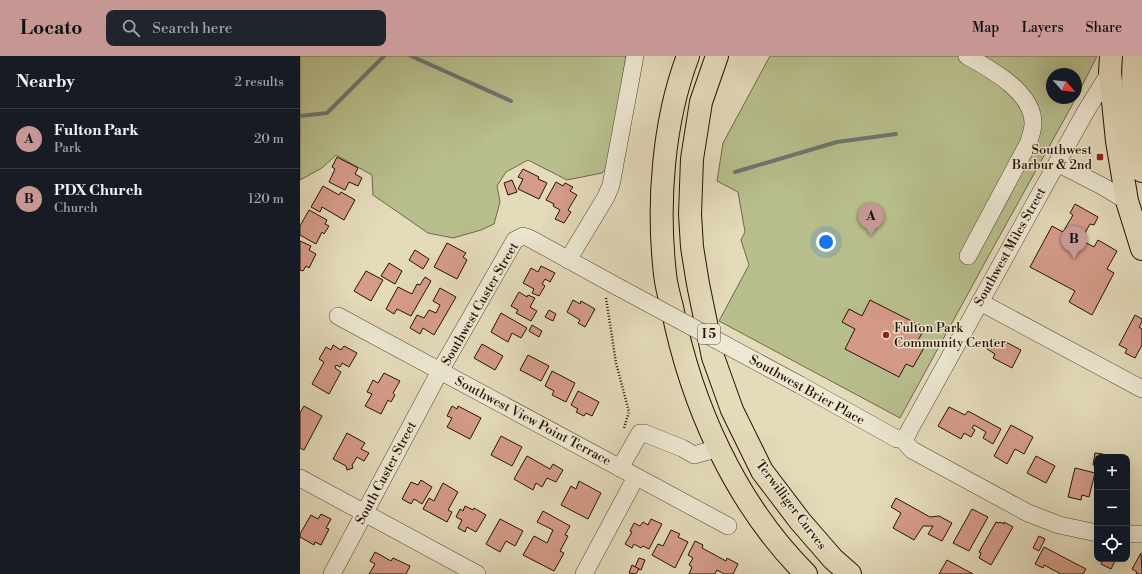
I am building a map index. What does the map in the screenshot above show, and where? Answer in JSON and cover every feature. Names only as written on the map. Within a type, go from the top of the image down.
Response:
[{"type":"main road","name":"I 5","points":[[688,56],[680,76],[671,117],[663,171],[662,217],[665,274],[677,335],[694,392],[728,468],[771,536],[806,574]]},
{"type":"main road","name":"Terwilliger Curves","points":[[717,56],[701,102],[692,159],[690,214],[692,247],[713,357],[732,410],[762,471],[809,532],[833,559],[850,574]]},
{"type":"main road","points":[[1134,56],[1133,98],[1142,171]]},
{"type":"main road","points":[[1113,61],[1117,141],[1127,201],[1142,249]]},
{"type":"main road","points":[[1127,201],[1138,211],[1142,218]]},
{"type":"street","points":[[568,260],[606,198],[611,185],[635,56]]},
{"type":"street","points":[[967,56],[1001,76],[1016,89],[1030,109],[1034,124],[1028,142],[968,256]]},
{"type":"street","name":"Southwest Miles Street","points":[[902,439],[910,429],[1113,61]]},
{"type":"street","points":[[1057,163],[1102,186],[1127,201]]},
{"type":"street","name":"Southwest Brier Place","points":[[519,237],[523,236],[529,238],[897,439],[902,439],[912,450],[1028,513],[1059,525],[1094,532]]},
{"type":"street","name":"Southwest Custer Street","points":[[440,371],[514,240],[519,237]]},
{"type":"street","points":[[980,302],[1142,390]]},
{"type":"street","name":"Southwest View Point Terrace","points":[[338,316],[728,526]]},
{"type":"street","name":"South Custer Street","points":[[332,574],[440,371]]},
{"type":"street","points":[[620,468],[640,433],[644,433],[682,448],[694,455],[719,448]]},
{"type":"street","points":[[584,574],[636,477]]},
{"type":"street","points":[[300,478],[477,574]]},
{"type":"street","points":[[1130,534],[1142,534]]},
{"type":"path","points":[[611,283],[616,363],[629,412],[624,429]]},
{"type":"green space","points":[[300,56],[626,56],[609,166],[602,173],[567,180],[528,160],[506,172],[497,186],[500,202],[494,224],[481,230],[453,238],[428,233],[373,195],[372,175],[336,155],[322,168],[300,180]]},
{"type":"green space","points":[[770,56],[1097,56],[1082,86],[1082,68],[1046,68],[1046,104],[1073,104],[900,418],[719,321],[749,265],[741,240],[745,232],[738,192],[717,181],[723,143]]},
{"type":"building","points":[[337,157],[358,168],[355,174],[362,178],[358,186],[349,182],[345,190],[329,182],[335,169],[332,167]]},
{"type":"building","points":[[523,169],[547,183],[539,199],[518,189],[523,179],[518,177]]},
{"type":"building","points":[[512,180],[517,192],[508,195],[504,183]]},
{"type":"building","points":[[556,182],[563,186],[565,183],[573,187],[570,191],[577,195],[568,210],[571,212],[564,223],[555,219],[560,210],[553,206],[554,204],[546,200]]},
{"type":"building","points":[[323,186],[339,195],[341,192],[355,200],[344,220],[322,207],[320,212],[311,207]]},
{"type":"building","points":[[1075,204],[1098,217],[1094,225],[1090,224],[1081,240],[1094,247],[1098,240],[1117,251],[1107,269],[1114,273],[1092,315],[1069,302],[1075,291],[1030,267],[1052,226],[1063,232],[1073,215],[1070,213]]},
{"type":"building","points":[[309,210],[327,220],[325,224],[329,226],[324,234],[322,232],[316,244],[300,235],[300,226]]},
{"type":"building","points":[[300,241],[311,246],[309,250],[316,254],[309,268],[306,266],[303,271],[300,270]]},
{"type":"building","points":[[447,243],[466,253],[463,257],[467,260],[457,279],[434,267]]},
{"type":"building","points":[[415,250],[429,259],[423,269],[409,260]]},
{"type":"building","points":[[389,263],[402,271],[395,284],[381,276]]},
{"type":"building","points":[[541,266],[555,273],[550,282],[545,279],[542,284],[545,286],[539,296],[532,293],[534,289],[523,283],[531,268],[538,272]]},
{"type":"building","points":[[366,271],[383,280],[371,301],[354,291]]},
{"type":"building","points":[[425,277],[431,281],[411,316],[397,309],[394,314],[386,309],[398,287],[412,294],[417,284],[420,285]]},
{"type":"building","points":[[440,288],[456,297],[434,335],[423,328],[420,334],[410,328],[417,315],[424,318],[429,310],[436,313],[440,305],[433,301]]},
{"type":"building","points":[[519,292],[527,297],[528,295],[535,298],[530,307],[537,311],[531,321],[516,313],[518,310],[511,306]]},
{"type":"building","points":[[573,300],[580,304],[581,301],[595,309],[585,327],[578,323],[580,320],[567,312]]},
{"type":"building","name":"Fulton Park Community Center","points":[[870,300],[925,328],[917,342],[925,346],[913,367],[906,364],[899,377],[845,349],[855,329],[842,322],[849,309],[862,316]]},
{"type":"building","points":[[549,310],[556,314],[553,321],[545,317]]},
{"type":"building","points":[[501,313],[527,328],[521,338],[512,333],[508,342],[491,332]]},
{"type":"building","points":[[1135,315],[1142,319],[1139,327],[1142,329],[1142,345],[1135,358],[1125,353],[1127,349],[1119,345]]},
{"type":"building","points":[[532,325],[542,331],[539,337],[529,331]]},
{"type":"building","points":[[992,339],[1001,343],[1002,340],[1021,350],[1012,368],[993,358],[995,354],[987,349]]},
{"type":"building","points":[[482,344],[503,356],[495,370],[474,358]]},
{"type":"building","points":[[333,345],[341,350],[344,346],[357,353],[349,367],[342,363],[340,367],[336,365],[335,368],[341,372],[329,394],[312,384],[324,362],[319,359],[326,347],[331,350]]},
{"type":"building","points":[[528,355],[549,366],[541,381],[520,370]]},
{"type":"building","points":[[552,371],[575,383],[566,402],[552,395],[554,391],[545,386]]},
{"type":"building","points":[[384,373],[400,381],[393,393],[395,395],[391,402],[388,400],[381,414],[365,406],[372,394],[367,392],[373,380],[378,383]]},
{"type":"building","points":[[578,391],[599,402],[592,416],[586,413],[584,416],[576,412],[578,409],[571,405]]},
{"type":"building","points":[[304,406],[322,416],[304,450],[300,448],[300,413]]},
{"type":"building","points":[[452,406],[457,409],[458,406],[481,418],[470,439],[447,427],[452,418],[447,416]]},
{"type":"building","points":[[949,407],[965,415],[968,411],[1001,429],[993,444],[983,438],[986,432],[974,425],[972,428],[975,430],[971,437],[964,433],[961,439],[938,426]]},
{"type":"building","points":[[1011,425],[1033,437],[1024,454],[1015,449],[1007,464],[994,456]]},
{"type":"building","points":[[347,433],[365,443],[361,449],[369,453],[364,461],[357,457],[352,465],[353,468],[347,470],[346,466],[333,459]]},
{"type":"building","points":[[501,436],[522,447],[512,466],[491,455]]},
{"type":"building","points":[[527,456],[550,469],[553,464],[563,470],[556,482],[547,478],[542,487],[536,483],[533,490],[514,479]]},
{"type":"building","points":[[1036,456],[1055,466],[1046,483],[1027,473]]},
{"type":"building","points":[[1075,468],[1094,473],[1089,497],[1082,495],[1081,500],[1068,497]]},
{"type":"building","points":[[421,480],[432,487],[422,504],[414,499],[411,504],[402,499],[411,482],[418,485]]},
{"type":"building","points":[[579,481],[601,493],[588,519],[561,505],[571,486],[576,489]]},
{"type":"building","points":[[443,483],[458,492],[448,510],[452,512],[447,522],[423,509],[429,498],[434,501]]},
{"type":"building","points":[[896,498],[930,517],[939,516],[952,523],[942,541],[928,534],[933,526],[923,526],[914,540],[893,528],[901,513],[891,507]]},
{"type":"building","points":[[465,506],[473,510],[474,508],[486,515],[476,532],[467,527],[465,532],[458,528],[462,520],[456,517],[460,509],[463,511]]},
{"type":"building","points":[[972,509],[988,517],[969,551],[953,543]]},
{"type":"building","points":[[543,511],[570,526],[565,535],[568,536],[560,551],[564,553],[554,571],[523,555],[534,536],[547,543],[553,530],[537,522]]},
{"type":"building","points":[[321,514],[331,519],[326,528],[329,529],[321,545],[315,542],[314,545],[300,537],[300,534],[311,515],[318,519]]},
{"type":"building","points":[[500,519],[523,531],[515,546],[506,541],[500,552],[486,544]]},
{"type":"building","points":[[651,519],[662,524],[649,549],[643,546],[641,548],[634,544],[632,548],[625,544],[632,532],[630,531],[634,523],[640,526],[643,522],[648,525]]},
{"type":"building","points":[[996,522],[1004,524],[1004,522],[1013,527],[991,565],[979,558],[981,553],[979,552]]},
{"type":"building","points":[[671,530],[680,534],[678,537],[688,542],[675,568],[652,555],[658,544],[663,546]]},
{"type":"building","points":[[1039,536],[1045,539],[1039,551],[1033,548]]},
{"type":"building","points":[[695,541],[703,545],[702,548],[726,561],[727,558],[738,564],[733,574],[724,574],[717,570],[715,574],[689,574],[692,567],[689,565],[693,558],[688,555]]},
{"type":"building","points":[[1044,547],[1086,569],[1083,574],[1061,574],[1044,565],[1043,568],[1035,564]]},
{"type":"building","points":[[375,552],[391,561],[393,558],[410,566],[406,574],[369,574],[375,564],[370,561]]},
{"type":"building","points":[[1141,553],[1142,574],[1136,574],[1137,572],[1132,569]]},
{"type":"building","points":[[639,558],[645,560],[641,570],[635,567]]},
{"type":"building","points":[[947,560],[973,574],[939,574]]},
{"type":"building","points":[[1102,562],[1114,562],[1111,569],[1101,564]]},
{"type":"building","points":[[632,565],[639,569],[636,574],[629,573]]},
{"type":"waterway","points":[[300,116],[327,113],[384,56]]},
{"type":"waterway","points":[[411,56],[511,101]]},
{"type":"waterway","points":[[735,172],[837,142],[896,134]]},
{"type":"place","name":"Southwest Barbur & 2nd","points":[[1100,157]]},
{"type":"place","name":"Fulton Park","points":[[871,236]]},
{"type":"place","name":"PDX Church","points":[[1074,259]]},
{"type":"place","name":"Fulton Park Community Center","points":[[886,335]]}]
